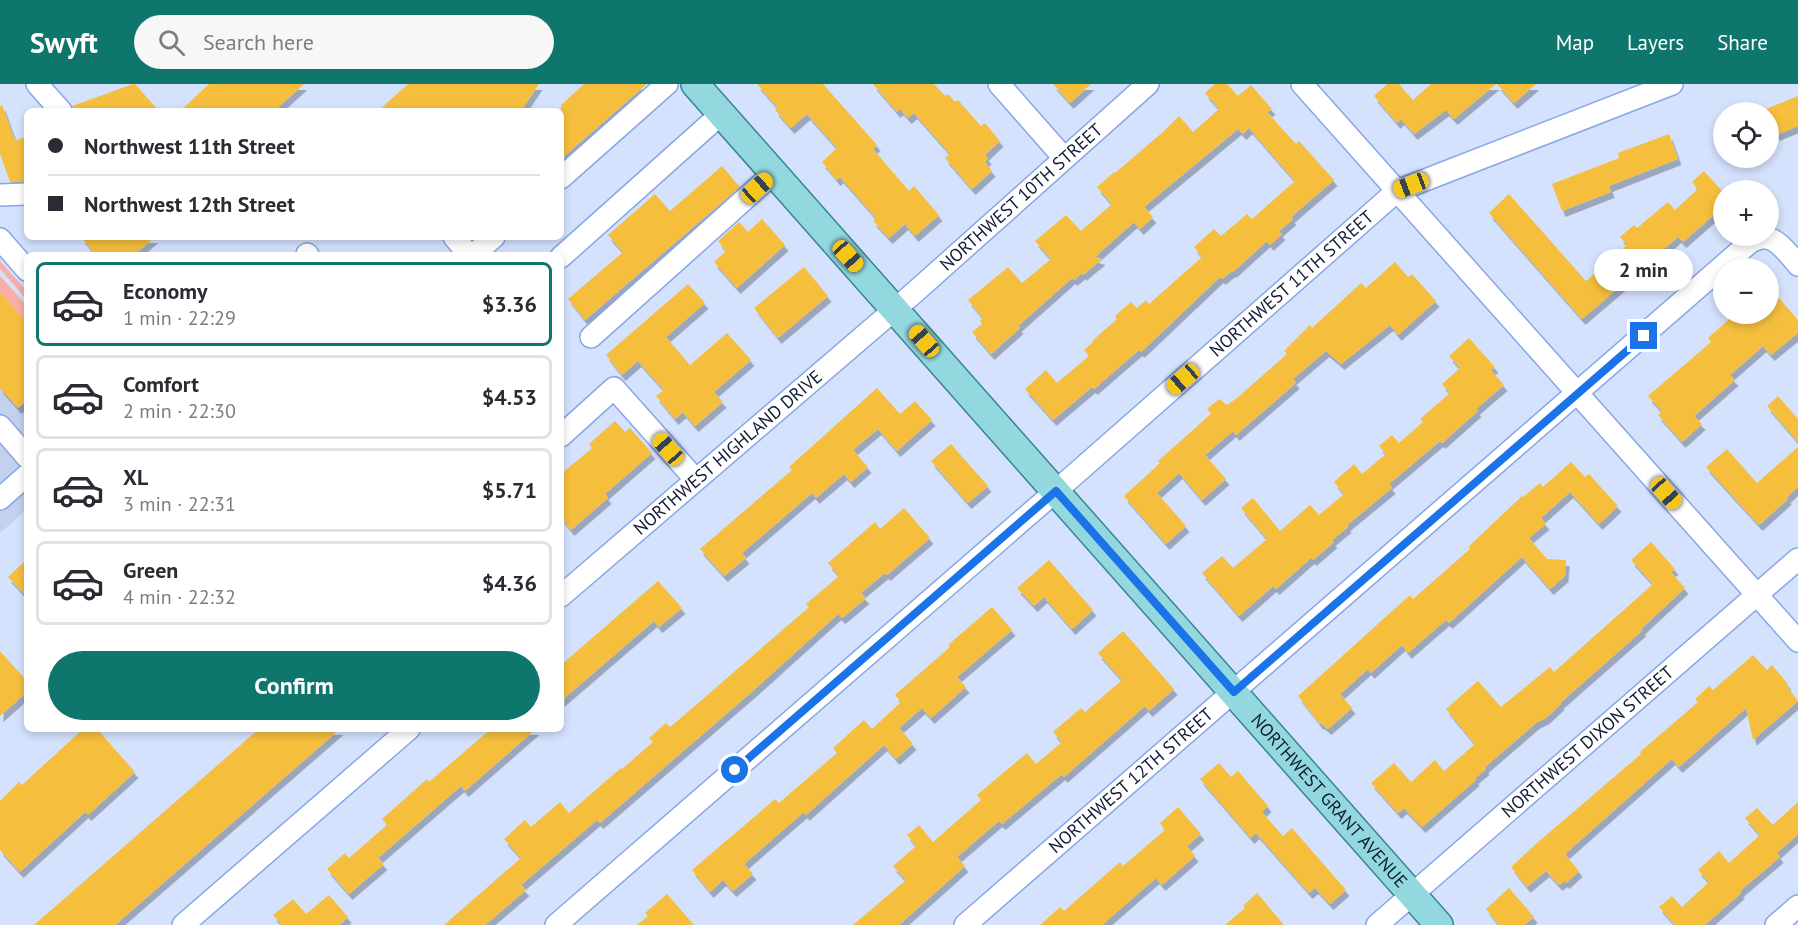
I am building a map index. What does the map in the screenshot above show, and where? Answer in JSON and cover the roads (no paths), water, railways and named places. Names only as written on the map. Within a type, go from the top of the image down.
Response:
[{"type":"main road","name":"NORTHWEST GRANT AVENUE","points":[[695,84],[1439,925]]},
{"type":"street","points":[[37,84],[58,108]]},
{"type":"street","points":[[564,175],[668,84]]},
{"type":"street","points":[[999,84],[1064,158]]},
{"type":"street","name":"NORTHWEST 10TH STREET","points":[[895,309],[1148,84]]},
{"type":"street","points":[[1302,84],[1798,641]]},
{"type":"street","name":"NORTHWEST 11TH STREET","points":[[556,925],[1397,191],[1672,84]]},
{"type":"street","points":[[564,253],[722,114]]},
{"type":"street","points":[[591,337],[774,173]]},
{"type":"street","points":[[0,195],[24,194]]},
{"type":"street","name":"NORTHWEST 12TH STREET","points":[[965,925],[1748,244],[1762,237],[1777,241],[1798,265]]},
{"type":"street","points":[[0,239],[24,267]]},
{"type":"street","points":[[457,240],[468,252]]},
{"type":"street","points":[[475,252],[490,240]]},
{"type":"street","name":"NORTHWEST HIGHLAND DRIVE","points":[[564,593],[895,309]]},
{"type":"street","points":[[564,433],[614,388],[695,479]]},
{"type":"street","points":[[0,426],[24,454]]},
{"type":"street","points":[[0,499],[24,478]]},
{"type":"street","name":"NORTHWEST DIXON STREET","points":[[1377,925],[1798,559]]},
{"type":"street","points":[[183,925],[406,732]]},
{"type":"street","points":[[1776,925],[1798,906]]}]
